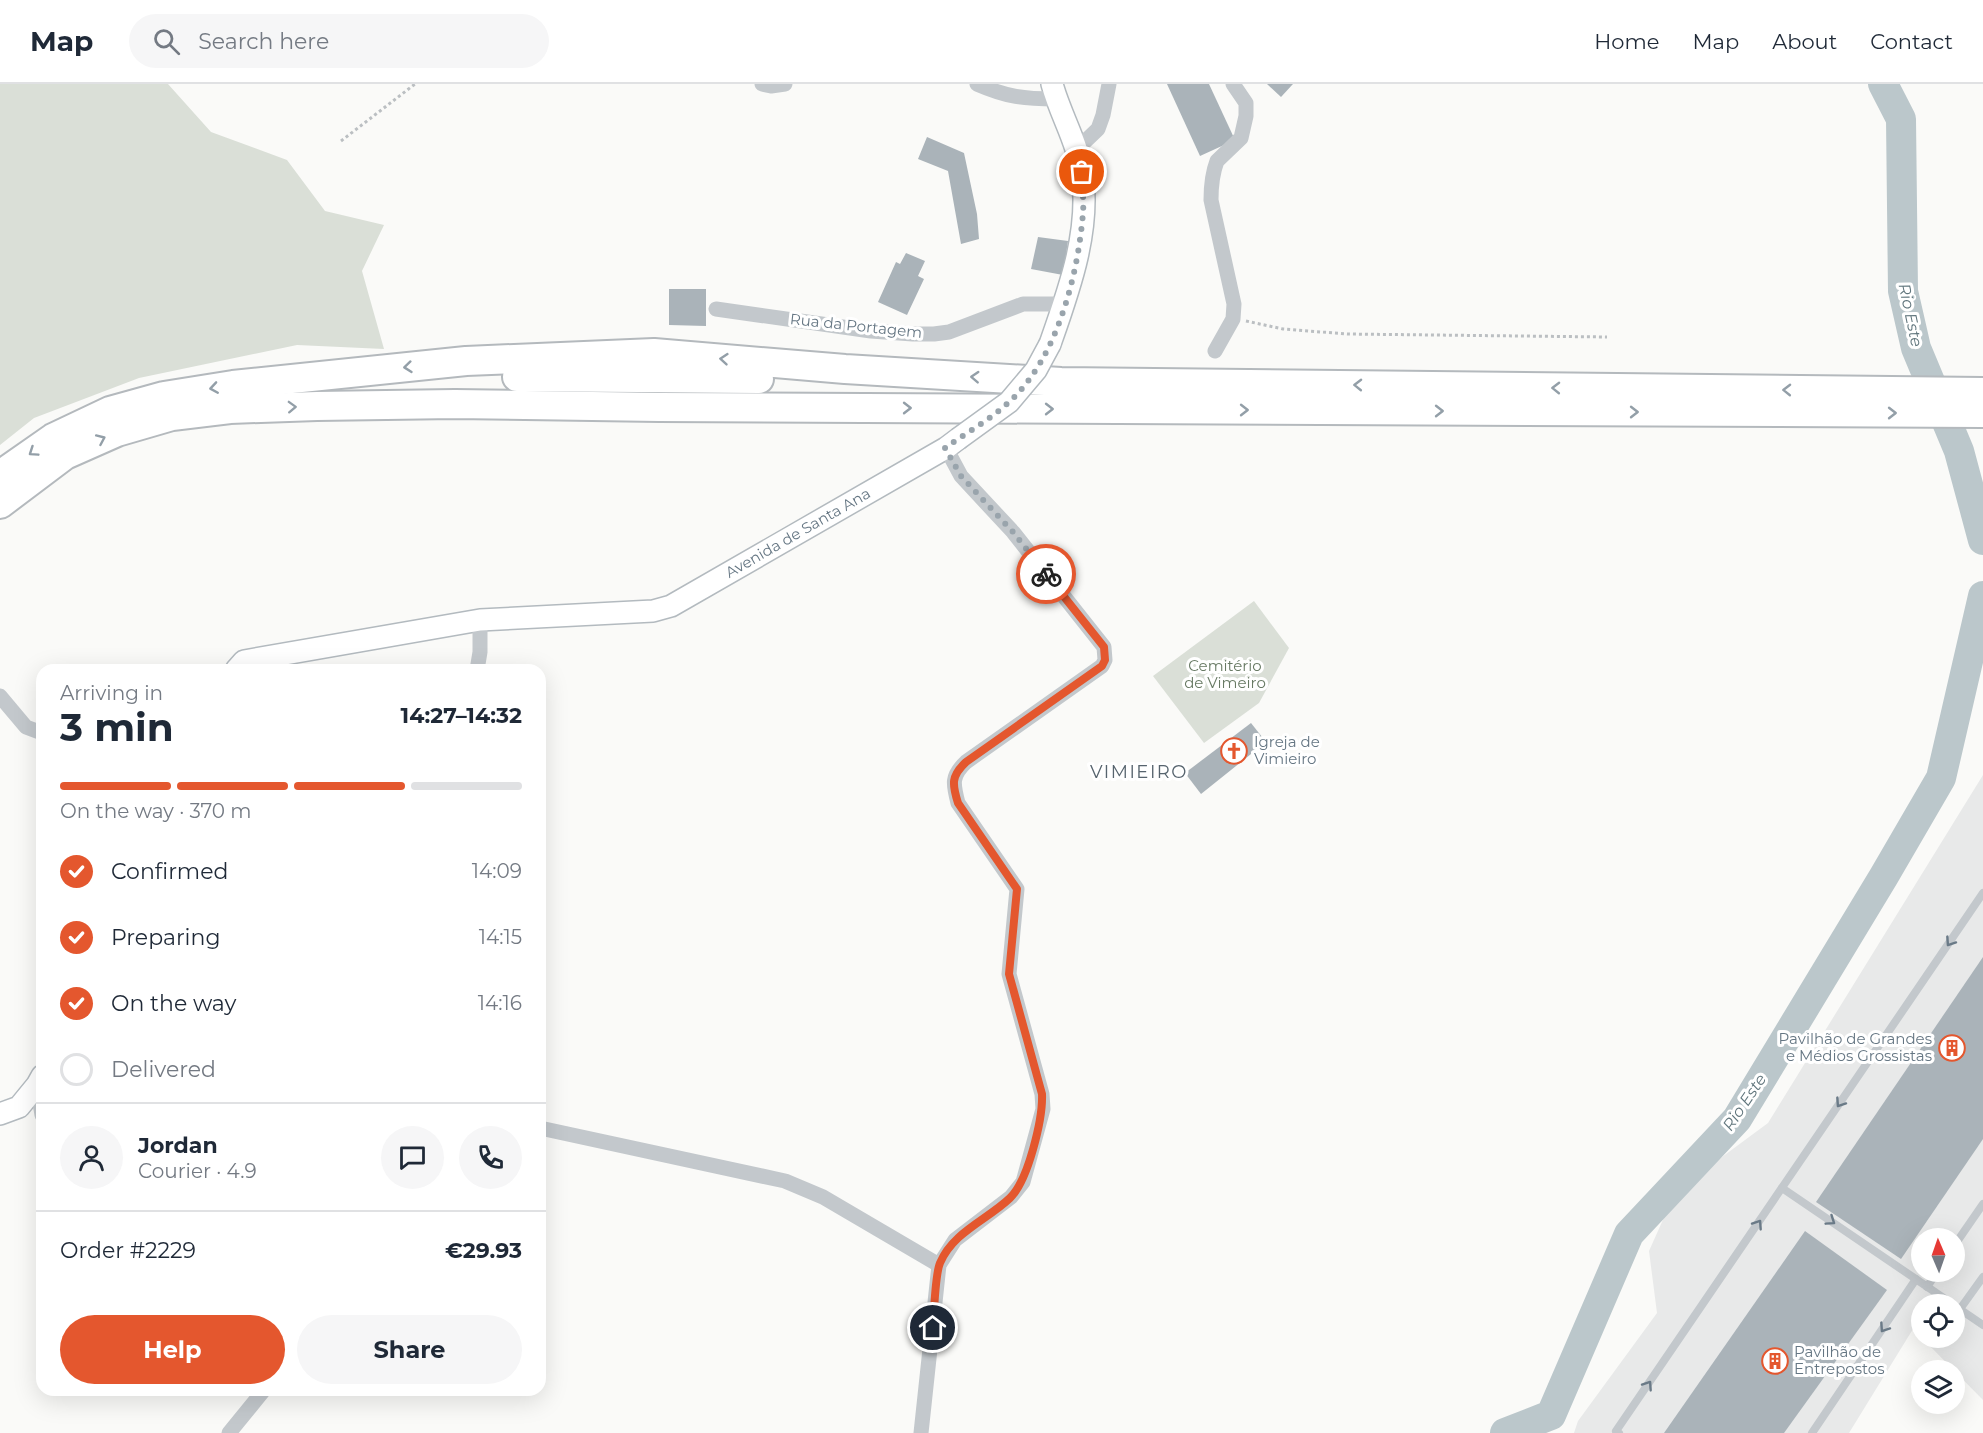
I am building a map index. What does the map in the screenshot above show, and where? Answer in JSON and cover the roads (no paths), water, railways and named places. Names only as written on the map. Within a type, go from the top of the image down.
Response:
[{"type":"highway","points":[[0,475],[63,433],[110,411],[164,396],[233,385],[466,361],[654,353],[845,369],[1060,382],[1834,402],[1983,413]]},
{"type":"highway","points":[[0,504],[65,455],[117,432],[172,416],[230,409],[455,404],[849,408],[1834,402],[1983,392]]},
{"type":"street","points":[[762,84],[771,86],[785,84]]},
{"type":"street","points":[[977,84],[997,93],[1024,99],[1054,91]]},
{"type":"street","points":[[1076,150],[1098,129],[1109,84]]},
{"type":"street","points":[[1215,351],[1233,319],[1234,304],[1211,200],[1211,184],[1217,161],[1241,138],[1246,103],[1233,84]]},
{"type":"street","name":"Avenida de Santa Ana","points":[[241,664],[244,661],[480,620],[653,611],[671,606],[952,443],[1009,402],[1036,370],[1050,344],[1064,304],[1077,259],[1083,211],[1082,172],[1072,135],[1054,91]]},
{"type":"street","name":"Rua da Portagem","points":[[716,309],[871,330],[934,334],[949,332],[1023,304],[1064,304]]},
{"type":"street","points":[[921,1433],[939,1264],[955,1240],[1011,1197],[1023,1182],[1043,1109],[1042,1094],[1009,974],[1017,889],[958,803],[954,790],[954,777],[966,762],[1102,666],[1106,654],[1104,647],[1013,532],[961,476],[952,443]]},
{"type":"street","points":[[478,664],[480,620]]},
{"type":"street","points":[[0,696],[26,728],[36,731]]},
{"type":"street","points":[[0,1114],[19,1107],[36,1086]]},
{"type":"street","points":[[546,1129],[785,1181],[823,1197],[939,1264]]},
{"type":"street","points":[[229,1433],[259,1396]]},
{"type":"lane","points":[[1619,1433],[1617,1431],[1983,893]]},
{"type":"lane","points":[[1782,1188],[1911,1276]]},
{"type":"lane","points":[[1965,1230],[1983,1204]]},
{"type":"lane","points":[[1965,1297],[1983,1277]]},
{"type":"lane","points":[[1812,1433],[1914,1282]]},
{"type":"lane","points":[[1920,1282],[1937,1294]]},
{"type":"lane","points":[[1927,1287],[1930,1282]]},
{"type":"lane","points":[[1965,1313],[1983,1325]]},
{"type":"waterway","name":"Rio Este","points":[[1883,84],[1901,119],[1903,291],[1916,348],[1959,451],[1983,540]]},
{"type":"waterway","name":"Rio Este","points":[[1505,1433],[1551,1415],[1629,1234],[1737,1119],[1941,778],[1983,596]]},
{"type":"place","name":"Igreja de Vimieiro","points":[[1234,751]]},
{"type":"place","name":"Pavilhão de Grandes e Médios Grossistas","points":[[1952,1048]]},
{"type":"place","name":"Pavilhão de Entrepostos","points":[[1775,1361]]},
{"type":"district","name":"VIMIEIRO","points":[[1139,772]]},
{"type":"park label","name":"Cemitério de Vimeiro","points":[[1225,674]]}]
